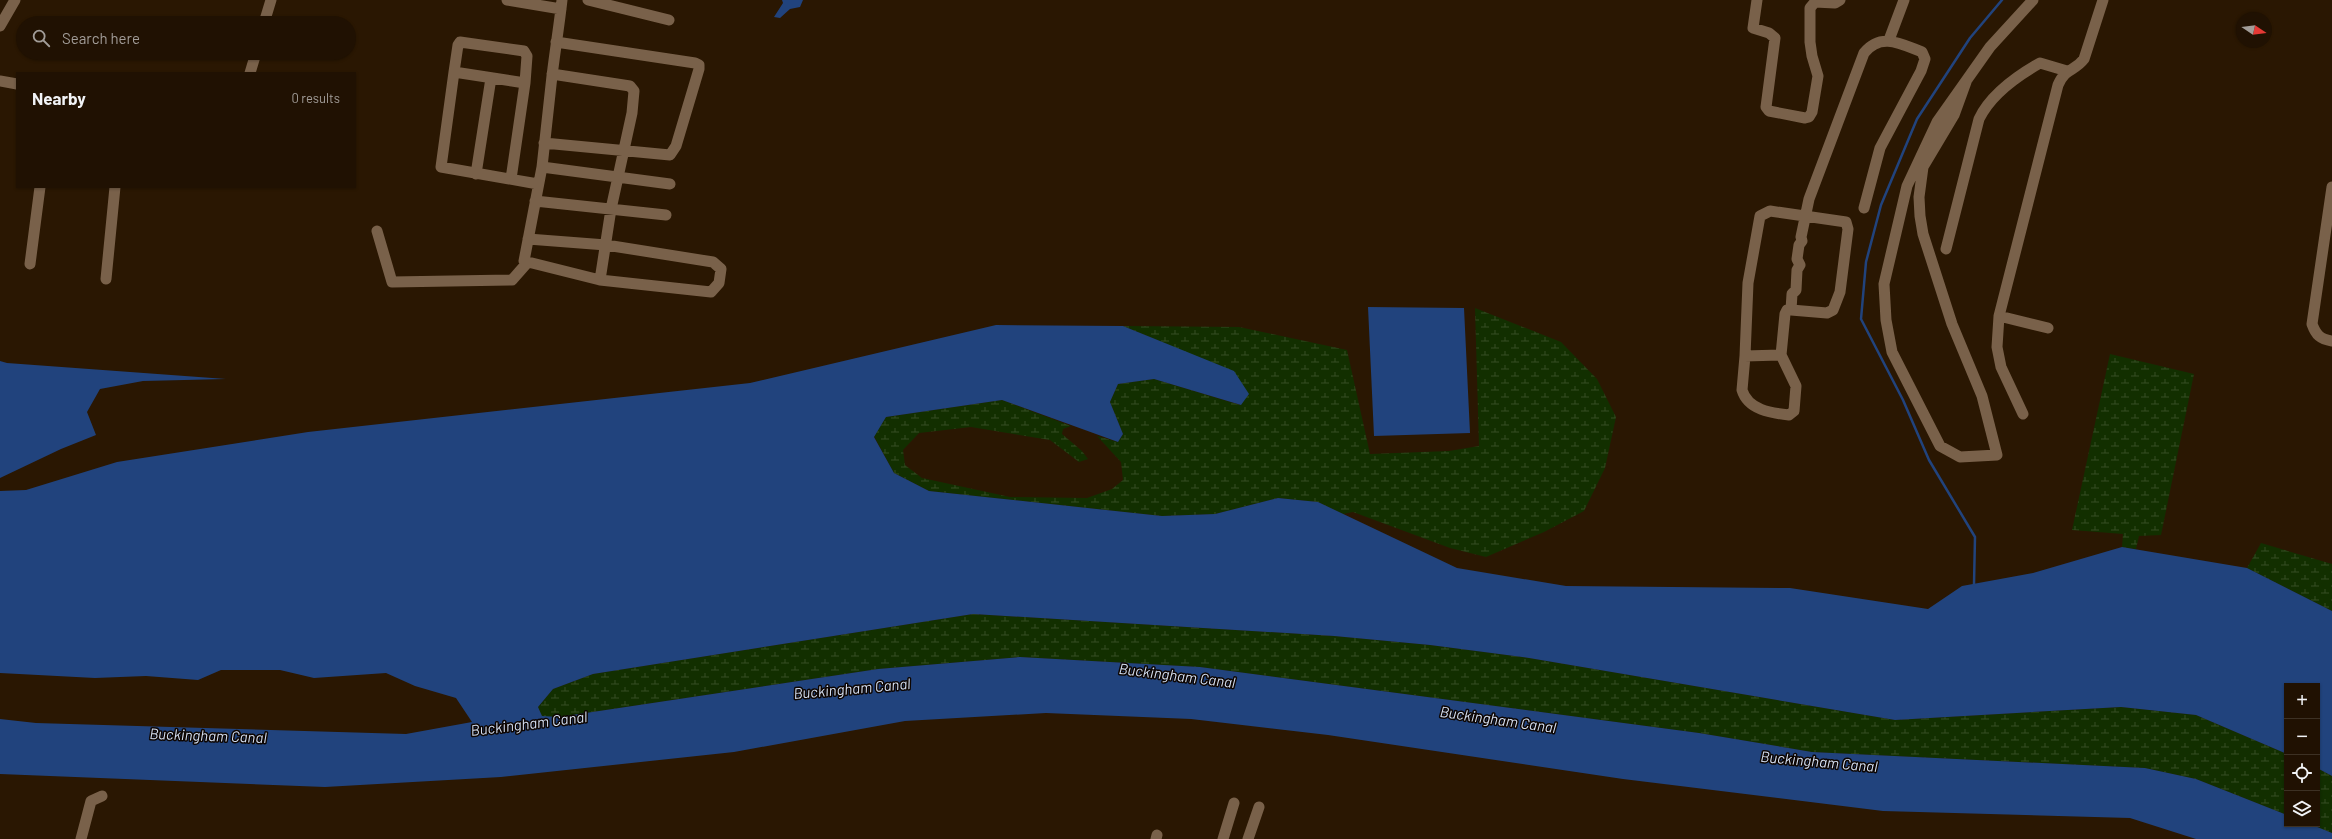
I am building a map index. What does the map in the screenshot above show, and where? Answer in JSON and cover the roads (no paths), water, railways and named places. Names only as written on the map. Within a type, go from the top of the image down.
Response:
[{"type":"street","points":[[0,26],[15,0]]},
{"type":"street","points":[[266,16],[271,0]]},
{"type":"street","points":[[507,0],[562,4],[552,74],[542,168],[524,259],[527,263],[600,280],[711,292],[719,283],[721,275],[720,266],[713,262],[606,245],[528,239]]},
{"type":"street","points":[[588,0],[669,20]]},
{"type":"street","points":[[1757,0],[1753,28],[1769,33],[1775,38],[1766,107],[1770,111],[1805,118],[1809,117],[1812,112],[1818,76],[1812,56],[1810,8],[1815,2],[1835,3],[1840,0]]},
{"type":"street","points":[[1889,40],[1904,0]]},
{"type":"street","points":[[1966,82],[1954,115],[1926,159],[1921,178],[1919,197],[1923,234],[1952,324],[1982,396],[1997,455],[1960,457],[1940,446],[1892,352],[1886,320],[1884,284],[1907,186],[1937,122],[1990,47],[2033,0]]},
{"type":"street","points":[[2023,414],[2001,367],[1997,347],[1999,316],[2058,85],[2067,71],[2079,65],[2084,59],[2103,0]]},
{"type":"street","points":[[1788,311],[1831,312],[1840,292],[1848,224],[1840,220],[1803,216],[1770,211],[1760,216],[1748,283],[1745,356],[1742,383],[1744,395],[1759,409],[1789,415],[1794,411],[1796,386],[1781,355],[1794,264],[1803,216],[1864,53],[1876,42],[1889,40],[1922,52],[1925,59],[1921,71],[1880,148],[1864,208]]},
{"type":"street","points":[[511,179],[525,83],[527,56],[524,51],[460,42],[458,45],[454,72],[442,167],[538,184]]},
{"type":"street","points":[[544,143],[623,152],[665,155],[672,153],[680,132],[698,65],[556,42]]},
{"type":"street","points":[[250,72],[254,60]]},
{"type":"street","points":[[1946,248],[1979,120],[1983,110],[1997,95],[2040,63],[2067,71]]},
{"type":"street","points":[[454,72],[525,83]]},
{"type":"street","points":[[552,74],[633,87],[632,114],[617,177],[600,280]]},
{"type":"street","points":[[476,174],[490,78]]},
{"type":"street","points":[[0,81],[16,84]]},
{"type":"street","points":[[542,168],[670,184]]},
{"type":"street","points":[[2332,187],[2312,324],[2319,337],[2332,341]]},
{"type":"street","points":[[30,264],[40,188]]},
{"type":"street","points":[[106,279],[116,188]]},
{"type":"street","points":[[535,201],[666,215]]},
{"type":"street","points":[[377,231],[392,282],[512,280],[527,263]]},
{"type":"street","points":[[1999,316],[2048,328]]},
{"type":"street","points":[[1745,356],[1781,355]]},
{"type":"street","points":[[81,839],[91,801],[102,796]]},
{"type":"street","points":[[1223,839],[1234,803]]},
{"type":"street","points":[[1248,839],[1259,807]]},
{"type":"water","points":[[782,0],[803,0],[800,7],[790,9],[780,18],[774,17],[783,3]]},
{"type":"water","points":[[1368,307],[1464,308],[1470,433],[1374,436]]},
{"type":"water","name":"Buckingham Canal","points":[[996,325],[1123,326],[1234,371],[1249,394],[1241,405],[1154,379],[1118,384],[1110,402],[1123,434],[1118,442],[1002,400],[886,417],[874,437],[894,473],[929,491],[1162,516],[1215,514],[1278,498],[1318,502],[1457,568],[1566,586],[1790,588],[1928,609],[1962,586],[2033,573],[2122,547],[2247,568],[2332,611],[2332,776],[2320,770],[2320,683],[2284,683],[2284,753],[2196,715],[2121,707],[1895,720],[1529,658],[1430,645],[1334,636],[973,614],[593,674],[553,689],[538,707],[542,716],[559,717],[878,669],[1020,657],[1200,667],[1699,733],[1812,752],[2145,768],[2196,779],[2284,814],[2284,827],[2317,827],[2332,833],[2332,839],[2196,839],[2130,818],[1883,811],[1623,779],[1328,735],[1191,719],[1046,713],[905,721],[734,752],[501,777],[325,787],[0,774],[0,719],[36,723],[406,734],[472,722],[456,698],[415,686],[386,673],[314,678],[280,670],[221,670],[198,680],[146,676],[95,678],[0,673],[0,491],[26,490],[117,462],[308,432],[750,383]]},
{"type":"water","points":[[0,361],[7,363],[226,379],[143,381],[100,389],[87,412],[96,435],[61,449],[0,478]]},
{"type":"waterway","points":[[1974,584],[1975,537],[1929,460],[1903,400],[1861,319],[1866,262],[1881,205],[1917,119],[1970,38],[2002,0]]}]
